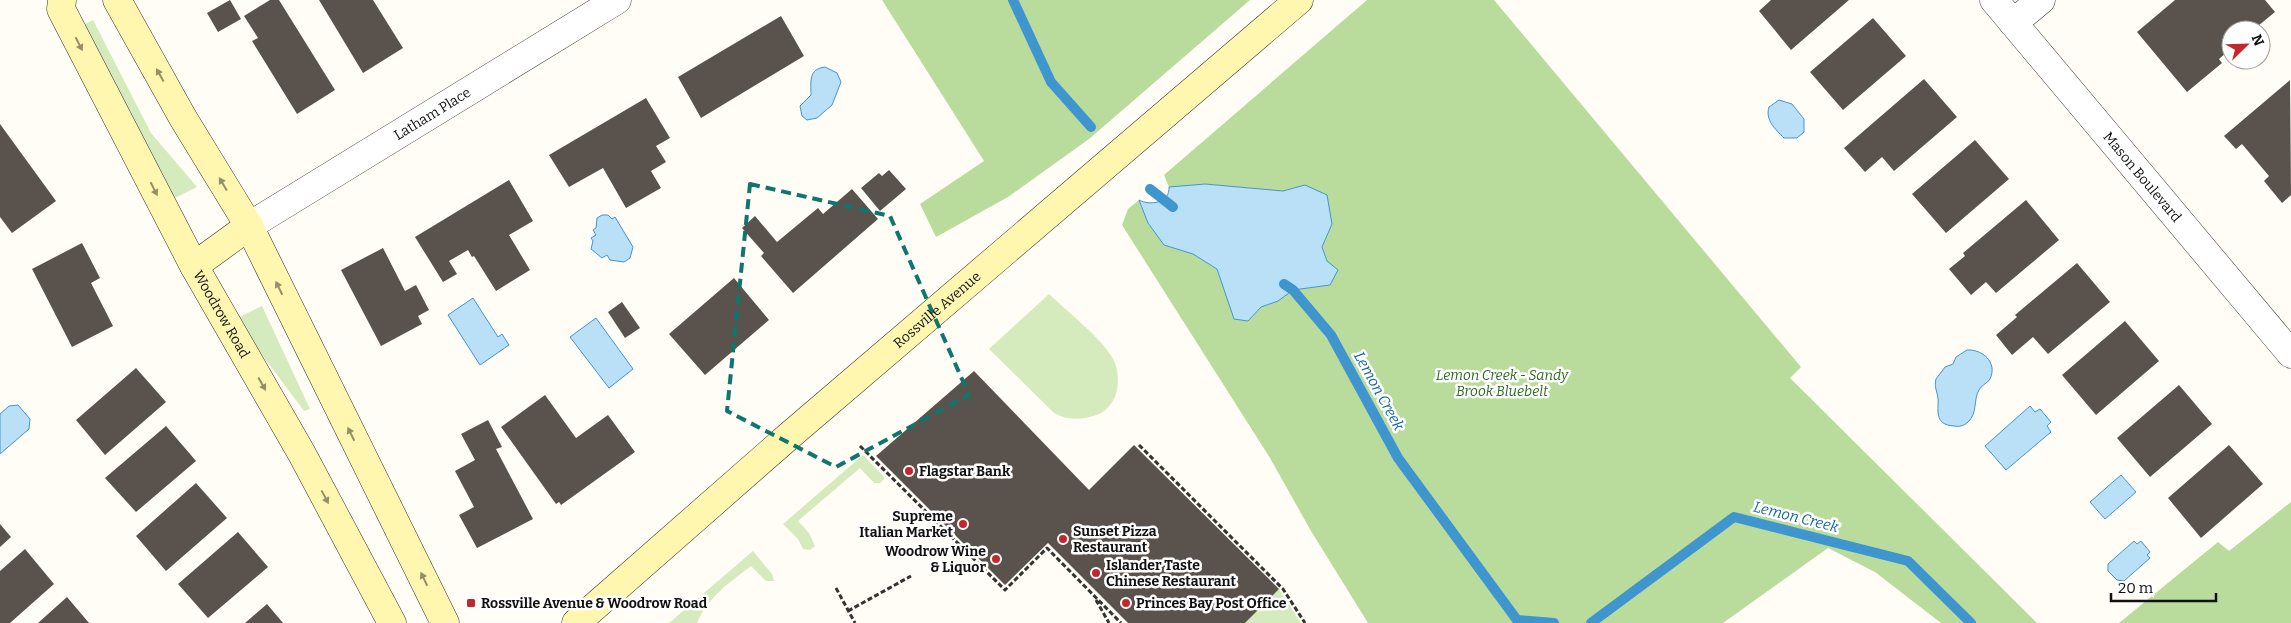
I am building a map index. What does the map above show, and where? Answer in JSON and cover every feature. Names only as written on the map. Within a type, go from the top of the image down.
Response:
[{"type":"street","name":"Woodrow Road","points":[[62,0],[61,9],[194,266],[302,454],[392,623]]},
{"type":"street","points":[[117,0],[183,118],[248,226],[445,623]]},
{"type":"street","name":"Latham Place","points":[[248,226],[617,0]]},
{"type":"street","name":"Rossville Avenue","points":[[576,623],[775,448],[1299,0]]},
{"type":"street","name":"Mason Boulevard","points":[[1994,0],[2291,354]]},
{"type":"street","points":[[2013,23],[2041,0]]},
{"type":"street","points":[[194,266],[248,226]]},
{"type":"path","points":[[1139,445],[1283,589],[1304,623]]},
{"type":"path","points":[[860,446],[1005,590],[1047,548],[1121,623]]},
{"type":"path","points":[[848,611],[911,576]]},
{"type":"path","points":[[836,588],[855,623]]},
{"type":"path","points":[[1094,595],[1109,623]]},
{"type":"highlighted area","points":[[750,184],[890,216],[969,395],[836,467],[727,411]]},
{"type":"green space","points":[[882,0],[1250,0],[1089,139],[1008,197],[936,237],[920,204],[984,161]]},
{"type":"green space","name":"Lemon Creek - Sandy Brook Bluebelt","points":[[1367,0],[1494,0],[1801,367],[1790,378],[2037,623],[1941,623],[1875,572],[1828,548],[1723,623],[1368,623],[1311,531],[1270,458],[1122,225],[1128,209],[1139,200],[1148,223],[1164,245],[1193,254],[1217,269],[1226,291],[1248,321],[1261,307],[1278,301],[1293,290],[1330,285],[1327,261],[1322,247],[1332,224],[1305,185],[1283,191],[1205,184],[1169,187],[1164,175]]},
{"type":"green space","points":[[93,20],[151,133],[197,187],[173,199],[83,25]]},
{"type":"green space","points":[[1049,294],[1092,333],[1107,349],[1114,361],[1118,377],[1116,394],[1108,407],[1099,414],[1088,418],[1076,419],[1059,416],[989,349]]},
{"type":"green space","points":[[262,306],[310,409],[304,411],[235,319]]},
{"type":"green space","points":[[863,455],[885,478],[880,483],[874,483],[860,468],[798,521],[809,533],[815,546],[810,550],[803,549],[798,539],[783,524]]},
{"type":"green space","points":[[2291,502],[2291,623],[2119,623],[2218,542],[2229,551]]},
{"type":"green space","points":[[753,551],[772,574],[774,581],[766,581],[751,566],[727,584],[713,598],[697,623],[669,623]]},
{"type":"green space","points":[[1279,589],[1301,623],[1245,623]]},
{"type":"water","points":[[825,67],[837,73],[841,82],[832,105],[817,118],[807,120],[802,116],[800,106],[811,95],[813,73]]},
{"type":"water","points":[[1779,100],[1792,104],[1804,119],[1804,132],[1797,138],[1784,138],[1774,128],[1768,116],[1769,107]]},
{"type":"water","points":[[1205,184],[1283,191],[1305,185],[1327,195],[1332,224],[1322,247],[1327,261],[1338,270],[1330,285],[1293,290],[1278,301],[1261,307],[1248,321],[1234,319],[1217,269],[1193,254],[1164,245],[1148,223],[1139,200],[1154,203],[1166,197],[1169,187]]},
{"type":"water","points":[[602,215],[608,215],[612,219],[615,217],[633,247],[630,258],[624,262],[610,260],[607,255],[602,258],[591,249],[593,241],[591,238],[596,235],[593,230],[596,228],[597,218]]},
{"type":"water","points":[[473,298],[498,337],[502,334],[509,345],[480,365],[448,315]]},
{"type":"water","points":[[596,318],[633,369],[609,388],[570,337]]},
{"type":"water","points":[[1967,350],[1983,354],[1990,362],[1992,373],[1990,379],[1981,387],[1977,394],[1971,418],[1961,426],[1947,425],[1943,423],[1938,415],[1936,379],[1945,367],[1953,364],[1956,357]]},
{"type":"water","points":[[18,405],[30,419],[29,429],[0,454],[0,414],[9,406]]},
{"type":"water","points":[[2030,406],[2035,412],[2040,409],[2051,422],[2047,426],[2051,432],[2006,470],[1985,446]]},
{"type":"water","points":[[2121,475],[2136,492],[2105,519],[2090,502]]},
{"type":"water","points":[[2134,541],[2137,544],[2141,541],[2150,552],[2147,555],[2150,558],[2124,581],[2117,580],[2108,571],[2108,564]]},
{"type":"building","points":[[230,0],[241,19],[218,32],[207,13]]},
{"type":"building","points":[[270,0],[279,0],[335,90],[297,114],[252,41],[258,38],[244,16]]},
{"type":"building","points":[[319,0],[373,0],[403,48],[363,73]]},
{"type":"building","points":[[1771,0],[1849,0],[1791,50],[1759,11]]},
{"type":"building","points":[[2175,0],[2265,0],[2275,12],[2265,20],[2221,20],[2221,57],[2219,59],[2221,64],[2187,92],[2137,32]]},
{"type":"building","points":[[781,16],[804,56],[701,118],[678,77]]},
{"type":"building","points":[[1873,18],[1906,56],[1843,110],[1810,72]]},
{"type":"building","points":[[1924,79],[1957,117],[1894,171],[1882,157],[1865,172],[1844,148]]},
{"type":"building","points":[[2290,80],[2291,195],[2282,203],[2264,181],[2269,176],[2242,144],[2236,149],[2224,136]]},
{"type":"building","points":[[646,98],[670,138],[656,146],[666,162],[651,171],[661,188],[626,208],[603,168],[569,187],[549,155]]},
{"type":"building","points":[[0,124],[56,201],[12,233],[0,217]]},
{"type":"building","points":[[1975,140],[2009,179],[1946,233],[1912,194]]},
{"type":"building","points":[[889,170],[906,189],[880,211],[861,188],[879,173],[882,176]]},
{"type":"building","points":[[509,180],[533,221],[509,235],[530,270],[496,291],[474,256],[472,257],[468,250],[449,261],[457,274],[443,282],[415,237]]},
{"type":"building","points":[[852,189],[878,219],[793,293],[761,256],[764,253],[742,228],[755,216],[777,242],[818,208],[823,214]]},
{"type":"building","points":[[2026,200],[2059,240],[1996,293],[1986,282],[1971,295],[1949,269],[1965,256],[1963,253]]},
{"type":"building","points":[[82,243],[100,278],[91,283],[113,326],[72,347],[32,269]]},
{"type":"building","points":[[383,248],[405,291],[416,285],[429,310],[418,316],[422,324],[381,346],[341,270]]},
{"type":"building","points":[[2077,263],[2110,302],[2048,354],[2033,337],[2012,355],[1996,335],[2017,317],[2015,315]]},
{"type":"building","points":[[734,278],[769,320],[705,375],[669,334]]},
{"type":"building","points":[[622,302],[640,328],[625,338],[608,312]]},
{"type":"building","points":[[2125,321],[2159,361],[2096,415],[2062,375]]},
{"type":"building","points":[[136,368],[166,402],[105,455],[76,420]]},
{"type":"building","points":[[974,371],[1089,490],[1134,445],[1279,589],[1245,623],[1128,623],[1048,543],[1005,585],[876,456]]},
{"type":"building","points":[[2179,385],[2212,424],[2150,477],[2117,438]]},
{"type":"building","points":[[545,395],[576,438],[608,415],[635,452],[561,505],[559,502],[556,504],[501,427]]},
{"type":"building","points":[[488,420],[502,447],[496,449],[533,519],[477,548],[459,515],[474,507],[455,471],[475,460],[461,434]]},
{"type":"building","points":[[166,426],[196,461],[136,512],[105,478]]},
{"type":"building","points":[[2229,445],[2263,484],[2201,538],[2168,498]]},
{"type":"building","points":[[196,483],[227,518],[166,571],[136,536]]},
{"type":"building","points":[[0,524],[11,537],[0,547]]},
{"type":"building","points":[[238,532],[268,567],[208,618],[178,584]]},
{"type":"building","points":[[25,549],[54,584],[10,623],[0,623],[0,571]]},
{"type":"building","points":[[67,597],[89,623],[38,623]]},
{"type":"building","points":[[267,604],[283,623],[245,623]]},
{"type":"waterway","name":"Lemon Creek","points":[[1013,0],[1051,82],[1091,127]]},
{"type":"waterway","name":"Lemon Creek","points":[[1150,189],[1173,207]]},
{"type":"waterway","name":"Lemon Creek","points":[[1284,284],[1293,290],[1331,335],[1398,458],[1517,620],[1554,623]]},
{"type":"waterway","name":"Lemon Creek","points":[[1591,623],[1734,517],[1908,561],[1971,623]]},
{"type":"place","name":"Flagstar Bank","points":[[909,471]]},
{"type":"place","name":"Supreme Italian Market","points":[[963,524]]},
{"type":"place","name":"Sunset Pizza Restaurant","points":[[1063,539]]},
{"type":"place","name":"Woodrow Wine & Liquor","points":[[996,559]]},
{"type":"place","name":"Islander Taste Chinese Restaurant","points":[[1096,573]]},
{"type":"place","name":"Rossville Avenue & Woodrow Road","points":[[471,603]]},
{"type":"place","name":"Princes Bay Post Office","points":[[1126,603]]}]
